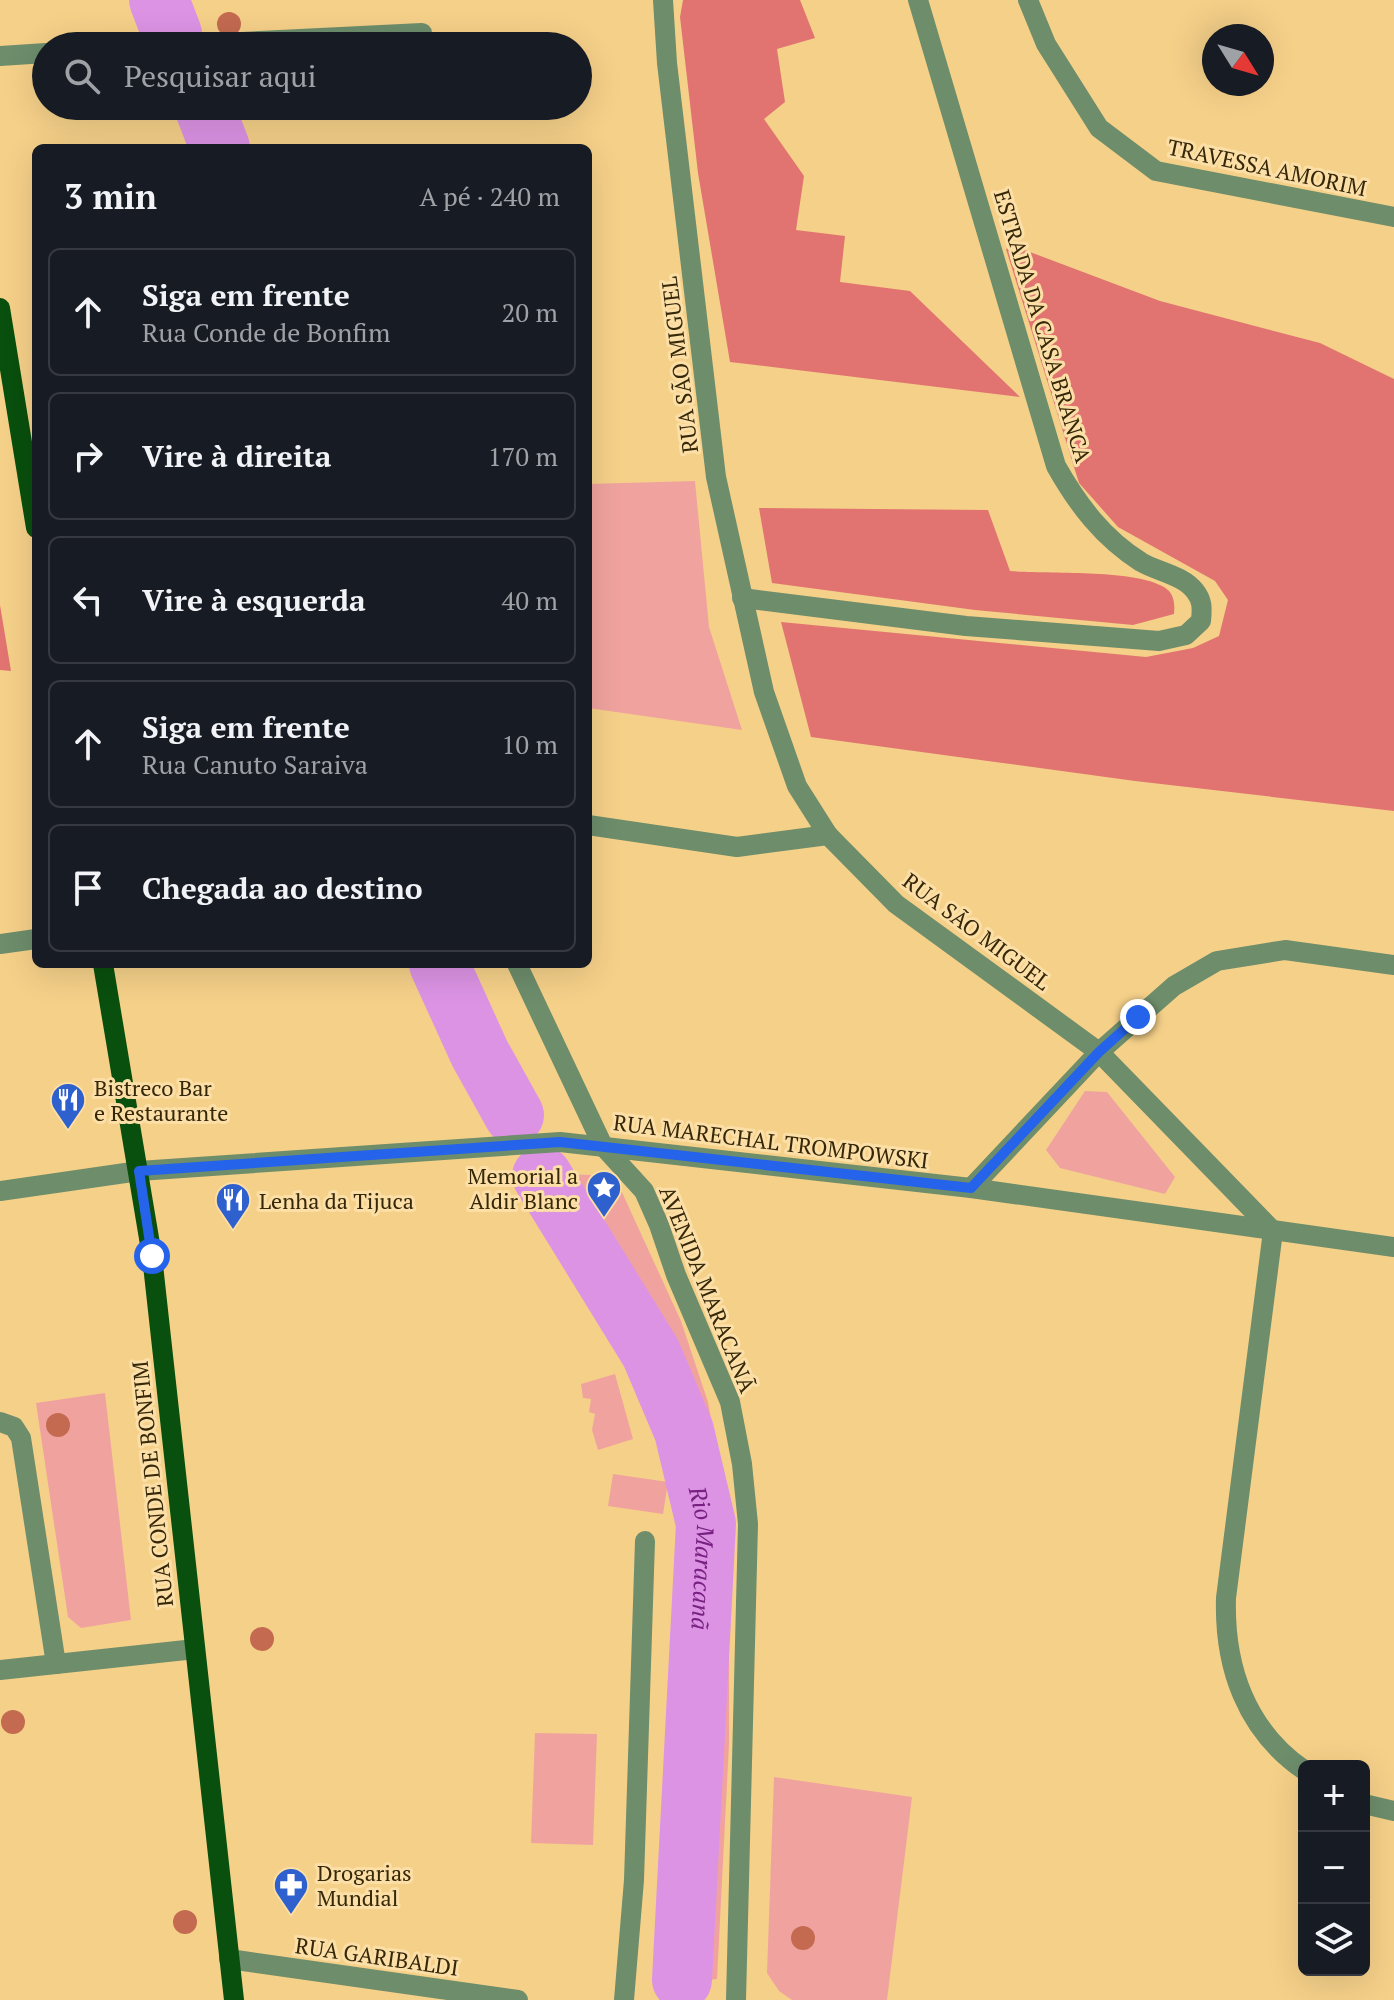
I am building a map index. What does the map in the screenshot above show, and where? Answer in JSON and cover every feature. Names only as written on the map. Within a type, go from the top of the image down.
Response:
[{"type":"main road","points":[[0,308],[3,350],[32,506]]},
{"type":"main road","name":"RUA CONDE DE BONFIM","points":[[104,968],[152,1256],[234,2000]]},
{"type":"street","name":"RUA SÃO MIGUEL","points":[[663,0],[667,63],[716,477],[764,692],[797,786],[828,835],[896,904],[1099,1052],[1273,1231]]},
{"type":"street","name":"ESTRADA DA CASA BRANCA","points":[[742,598],[966,626],[1159,641],[1186,635],[1201,621],[1202,603],[1194,589],[1142,563],[1106,534],[1079,507],[1056,466],[918,0]]},
{"type":"street","name":"TRAVESSA AMORIM","points":[[1028,0],[1046,44],[1099,128],[1156,171],[1394,217]]},
{"type":"street","points":[[0,56],[32,54]]},
{"type":"street","points":[[592,826],[737,847],[828,835]]},
{"type":"street","points":[[0,944],[32,940]]},
{"type":"street","points":[[971,1188],[1099,1052],[1174,986],[1217,961],[1285,950],[1394,965]]},
{"type":"street","name":"AVENIDA MARACANÃ","points":[[519,968],[603,1146],[644,1191],[730,1402],[742,1464],[748,1524],[749,1595],[736,2000]]},
{"type":"street","name":"RUA MARECHAL TROMPOWSKI","points":[[0,1191],[139,1171],[560,1142],[971,1188],[1394,1247]]},
{"type":"street","points":[[1273,1231],[1226,1598],[1225,1639],[1235,1682],[1256,1723],[1298,1766]]},
{"type":"street","points":[[0,1422],[14,1427],[21,1438],[56,1664]]},
{"type":"street","points":[[624,2000],[634,1880],[645,1541]]},
{"type":"street","points":[[0,1670],[195,1649]]},
{"type":"street","points":[[1370,1805],[1394,1811]]},
{"type":"street","name":"RUA GARIBALDI","points":[[229,1959],[518,2000]]},
{"type":"shaded area","points":[[683,0],[800,0],[815,38],[777,49],[785,102],[764,119],[804,176],[796,230],[845,236],[840,282],[910,291],[1020,397],[730,362],[698,173],[680,17]]},
{"type":"shaded area","points":[[1014,246],[1160,301],[1320,343],[1394,379],[1394,811],[1135,781],[811,737],[781,622],[1146,657],[1193,648],[1219,636],[1228,600],[1215,581],[1118,527],[1079,483],[1006,249]]},
{"type":"shaded area","points":[[695,481],[709,627],[742,730],[592,709],[592,484]]},
{"type":"shaded area","points":[[759,508],[988,510],[1010,571],[1090,573],[1150,581],[1170,592],[1174,614],[1133,625],[975,610],[772,583]]},
{"type":"shaded area","points":[[0,605],[11,671],[0,670]]},
{"type":"shaded area","points":[[1085,1091],[1107,1092],[1175,1177],[1165,1194],[1060,1168],[1046,1150]]},
{"type":"shaded area","points":[[563,1174],[591,1175],[620,1188],[681,1321],[708,1402],[729,1517],[729,1744],[717,1979],[702,1981],[717,1770],[723,1741],[716,1634],[723,1550],[704,1433],[668,1341]]},
{"type":"shaded area","points":[[615,1374],[633,1439],[598,1450],[592,1430],[595,1414],[589,1412],[591,1399],[583,1398],[581,1384]]},
{"type":"shaded area","points":[[105,1393],[131,1620],[81,1628],[68,1617],[36,1403]]},
{"type":"shaded area","points":[[613,1474],[668,1482],[663,1514],[608,1506]]},
{"type":"shaded area","points":[[535,1733],[597,1734],[593,1845],[531,1843]]},
{"type":"shaded area","points":[[774,1777],[912,1797],[887,2000],[792,2000],[779,1991],[767,1973]]},
{"type":"waterway","name":"Rio Maracanã","points":[[159,0],[171,32]]},
{"type":"waterway","name":"Rio Maracanã","points":[[209,120],[218,144]]},
{"type":"waterway","name":"Rio Maracanã","points":[[441,968],[480,1054],[514,1115]]},
{"type":"waterway","name":"Rio Maracanã","points":[[542,1176],[651,1353],[684,1431],[706,1524],[682,1980]]},
{"type":"place","name":"Bistreco Bar e Restaurante","points":[[68,1131]]},
{"type":"place","name":"Memorial a Aldir Blanc","points":[[604,1219]]},
{"type":"place","name":"Lenha da Tijuca","points":[[233,1231]]},
{"type":"place","name":"Drogarias Mundial","points":[[291,1916]]},
{"type":"route","points":[[152,1256],[139,1171],[238,1167],[560,1142],[707,1156],[971,1188],[1099,1052],[1138,1017]]}]
